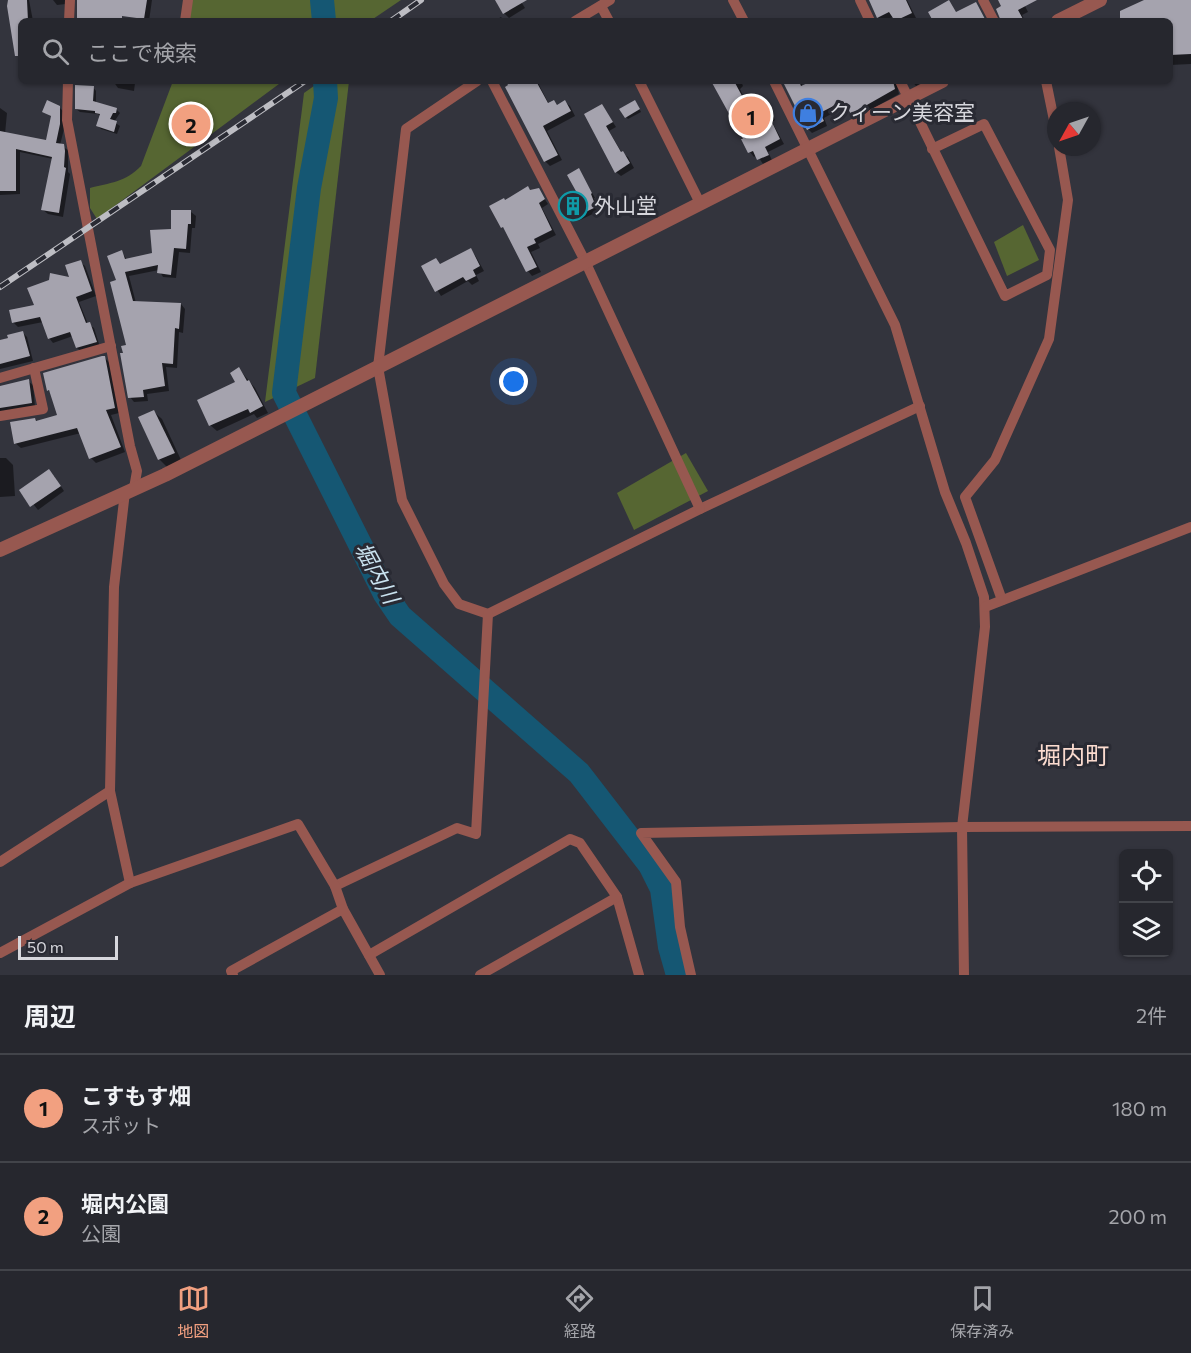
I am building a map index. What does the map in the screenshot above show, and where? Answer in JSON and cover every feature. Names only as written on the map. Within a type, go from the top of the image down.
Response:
[{"type":"street","points":[[69,18],[70,0]]},
{"type":"street","points":[[185,18],[188,0]]},
{"type":"street","points":[[733,0],[742,18]]},
{"type":"street","points":[[860,0],[869,18]]},
{"type":"street","points":[[983,0],[992,18]]},
{"type":"street","points":[[1064,18],[1100,0]]},
{"type":"street","points":[[581,18],[605,3],[608,18]]},
{"type":"street","points":[[68,84],[66,120],[129,446],[137,471],[130,490],[114,587],[110,791],[130,883]]},
{"type":"street","points":[[473,84],[406,129],[378,367],[402,500],[444,585],[459,604],[488,614],[700,509],[920,406]]},
{"type":"street","points":[[494,84],[585,261],[700,509]]},
{"type":"street","points":[[640,84],[700,203]]},
{"type":"street","points":[[776,84],[895,325],[945,492],[966,543],[984,597],[985,627],[962,827],[964,975]]},
{"type":"street","points":[[901,84],[932,149],[1005,296],[1047,276],[1050,249],[984,124],[932,149]]},
{"type":"street","points":[[0,550],[165,475],[936,84]]},
{"type":"street","points":[[1047,84],[1050,102]]},
{"type":"street","points":[[1002,600],[965,497],[995,460],[1049,339],[1068,200],[1061,156]]},
{"type":"street","points":[[0,378],[111,346]]},
{"type":"street","points":[[0,416],[43,409],[34,368]]},
{"type":"street","points":[[985,607],[1191,527]]},
{"type":"street","points":[[335,886],[457,828],[476,834],[488,614]]},
{"type":"street","points":[[0,862],[110,791]]},
{"type":"street","points":[[0,952],[130,883],[298,824],[335,886],[343,909],[380,975]]},
{"type":"street","points":[[691,975],[680,927],[676,882],[641,833],[962,827],[1191,826]]},
{"type":"street","points":[[369,954],[570,839],[580,843],[617,897],[635,973]]},
{"type":"street","points":[[480,975],[617,897]]},
{"type":"street","points":[[233,975],[231,971],[343,909]]},
{"type":"green space","points":[[191,0],[401,0],[374,18],[189,18]]},
{"type":"green space","points":[[172,84],[279,84],[97,219],[90,208],[90,188],[123,179],[141,166]]},
{"type":"green space","points":[[317,84],[349,84],[315,378],[265,402],[304,93]]},
{"type":"green space","points":[[1023,225],[1039,260],[1007,276],[994,242]]},
{"type":"green space","points":[[686,453],[708,491],[634,530],[617,493]]},
{"type":"building","points":[[8,0],[27,0],[28,18],[18,18],[18,56],[15,56]]},
{"type":"building","points":[[77,0],[147,0],[144,18],[122,16],[122,18],[77,18]]},
{"type":"building","points":[[495,0],[527,0],[503,14]]},
{"type":"building","points":[[869,0],[906,0],[912,13],[901,18],[893,18],[889,12],[877,18]]},
{"type":"building","points":[[949,0],[956,12],[976,2],[984,18],[931,18],[928,12]]},
{"type":"building","points":[[998,0],[1037,0],[1018,10],[1022,18],[1000,18],[996,9],[1001,6]]},
{"type":"building","points":[[1144,0],[1191,0],[1191,54],[1173,55],[1173,18],[1120,18],[1120,11]]},
{"type":"building","points":[[538,84],[548,103],[554,100],[557,105],[565,100],[571,111],[543,126],[558,155],[544,162],[505,87]]},
{"type":"building","points":[[713,84],[736,84],[748,107],[762,99],[772,115],[769,116],[780,139],[765,147],[769,155],[757,160],[753,151],[748,153],[741,139],[743,139]]},
{"type":"building","points":[[784,84],[800,84],[801,86],[805,84],[894,84],[895,89],[851,114],[843,101],[820,113],[824,121],[807,130]]},
{"type":"building","points":[[75,85],[94,86],[93,101],[117,108],[116,113],[113,113],[110,119],[117,121],[114,132],[96,126],[100,114],[95,111],[75,109]]},
{"type":"building","points":[[47,100],[60,106],[60,124],[56,143],[64,144],[65,151],[64,167],[66,168],[59,213],[41,210],[52,157],[16,149],[16,191],[0,191],[0,131],[46,140],[51,116],[42,112]]},
{"type":"building","points":[[635,100],[640,109],[625,118],[619,109]]},
{"type":"building","points":[[602,104],[613,122],[606,126],[630,163],[615,173],[584,114]]},
{"type":"building","points":[[579,168],[592,193],[596,207],[573,218],[563,199],[577,193],[567,175]]},
{"type":"building","points":[[528,186],[530,190],[539,188],[545,199],[539,203],[552,230],[534,239],[536,243],[527,247],[537,267],[526,272],[503,227],[501,228],[489,206],[504,198],[505,200]]},
{"type":"building","points":[[171,210],[191,210],[191,224],[188,224],[186,249],[174,248],[171,275],[157,273],[158,265],[125,272],[133,301],[181,303],[179,329],[175,328],[173,364],[162,363],[165,386],[143,390],[144,397],[128,398],[120,353],[123,353],[121,346],[126,345],[110,282],[116,280],[107,256],[122,250],[125,259],[152,253],[150,230],[171,229]]},
{"type":"building","points":[[471,248],[480,266],[473,270],[476,276],[466,281],[463,277],[435,292],[421,266],[436,258],[440,264]]},
{"type":"building","points":[[81,260],[92,291],[76,297],[86,323],[90,322],[97,342],[76,348],[70,332],[48,339],[40,317],[12,323],[9,310],[34,305],[27,288],[49,280],[50,273],[69,277],[65,265]]},
{"type":"building","points":[[23,331],[30,356],[0,364],[0,340],[8,338],[7,335]]},
{"type":"building","points":[[105,356],[115,408],[106,410],[121,447],[89,459],[77,428],[14,444],[10,422],[35,418],[36,421],[57,415],[49,390],[47,391],[43,373]]},
{"type":"building","points":[[239,367],[263,406],[250,413],[248,409],[209,426],[197,400],[235,382],[230,373]]},
{"type":"building","points":[[29,379],[32,403],[0,408],[0,386]]},
{"type":"building","points":[[154,410],[175,453],[158,460],[138,417]]},
{"type":"building","points":[[49,469],[61,486],[30,507],[19,490]]},
{"type":"waterway","name":"堀内川","points":[[322,0],[324,18]]},
{"type":"waterway","name":"堀内川","points":[[325,84],[326,98],[309,188],[284,393],[385,594],[400,616],[579,773],[650,865],[662,889],[670,947],[678,975]]},
{"type":"railway","points":[[395,18],[421,0]]},
{"type":"railway","points":[[0,287],[301,84]]},
{"type":"place","name":"クィーン美容室","points":[[808,113]]},
{"type":"place","name":"こすもす畑","points":[[751,116]]},
{"type":"place","name":"堀内公園","points":[[191,124]]},
{"type":"place","name":"外山堂","points":[[573,206]]},
{"type":"district","name":"堀内町","points":[[1073,756]]}]
